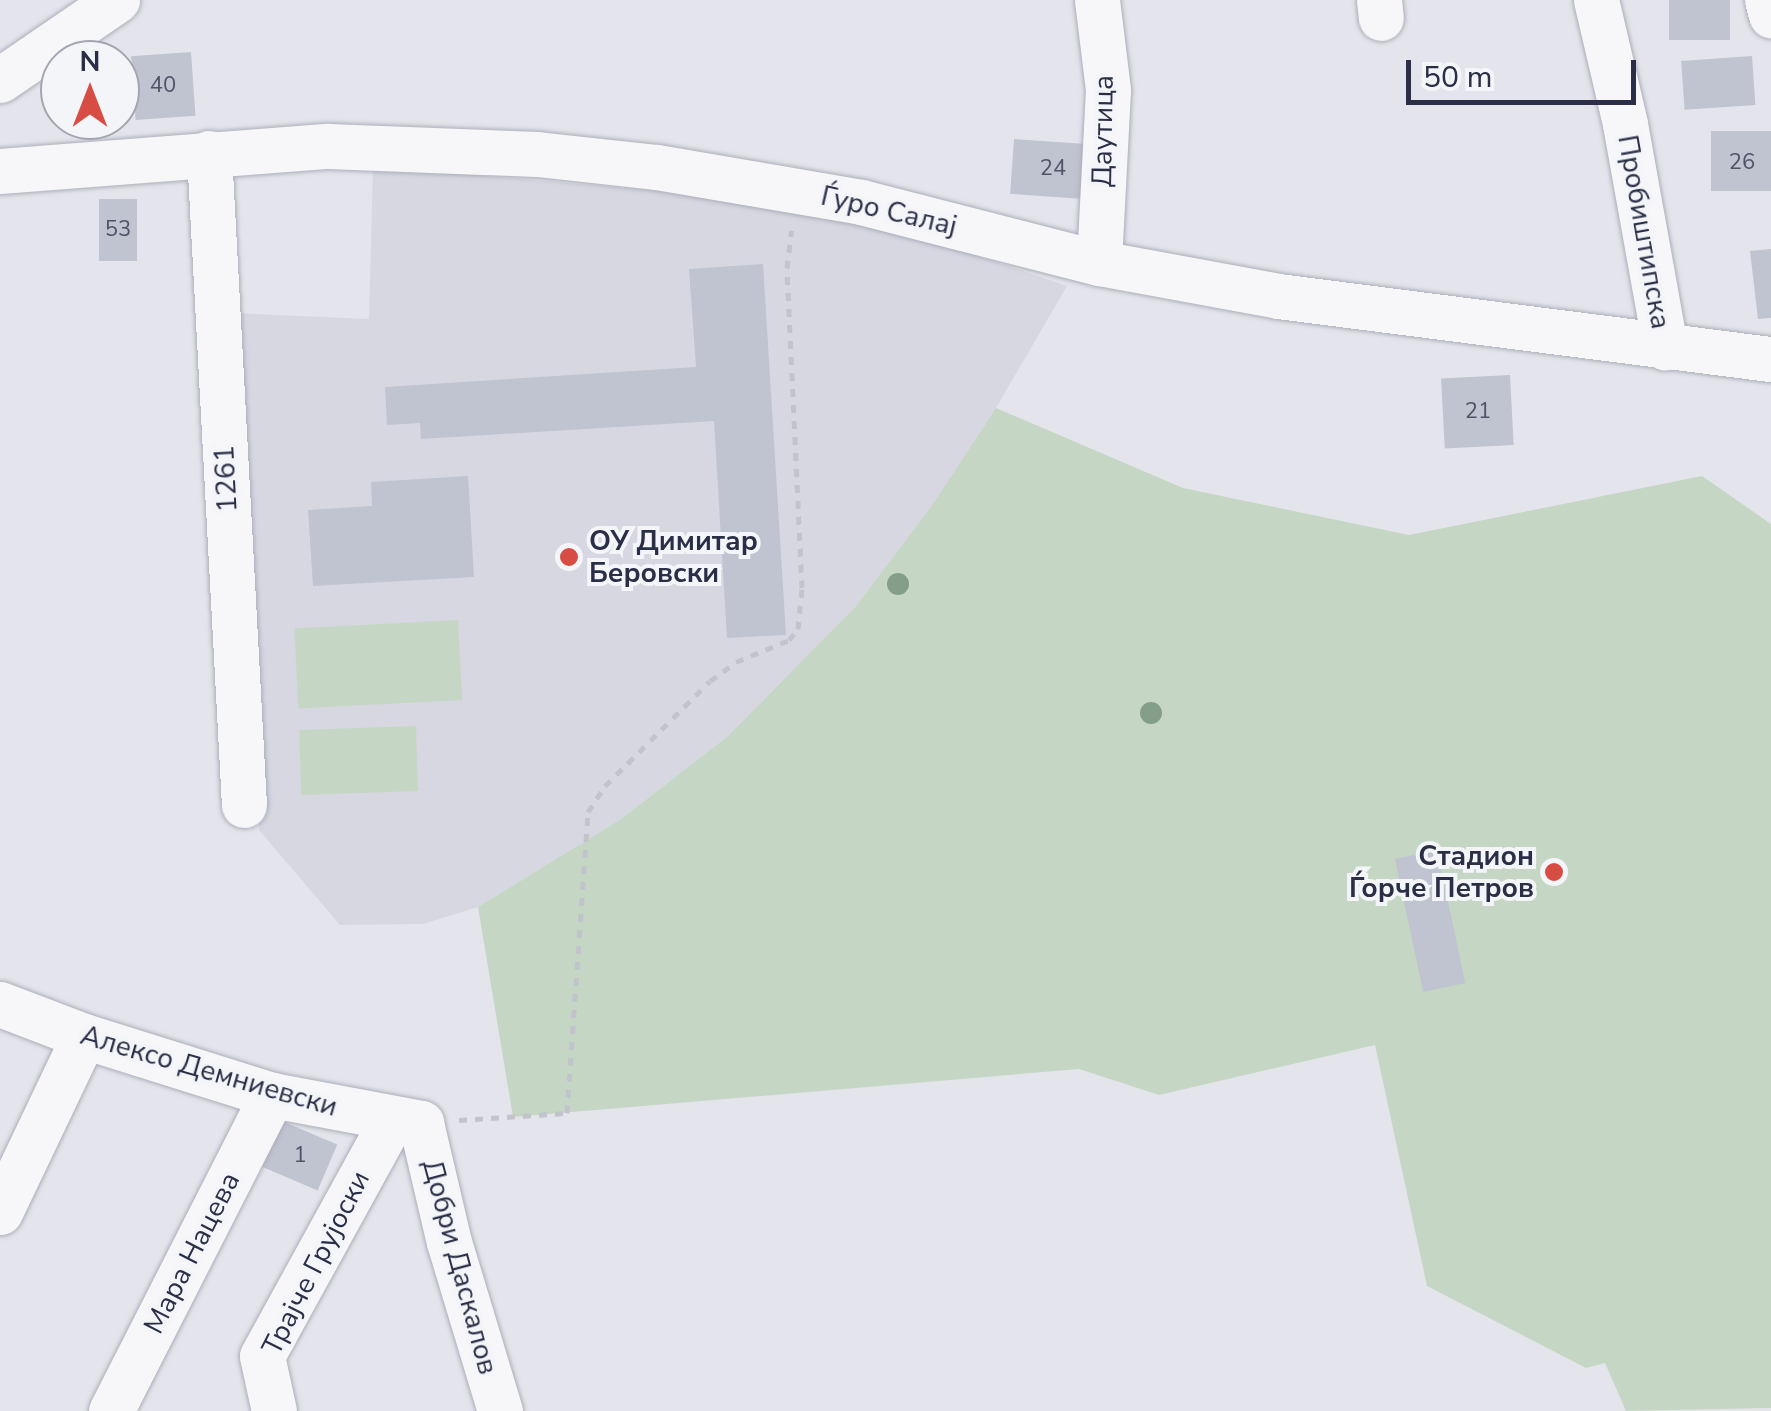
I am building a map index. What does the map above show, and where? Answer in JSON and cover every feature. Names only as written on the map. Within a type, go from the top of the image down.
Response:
[{"type":"street","points":[[0,80],[118,0]]},
{"type":"street","name":"Даутица","points":[[1096,0],[1108,90],[1100,263]]},
{"type":"street","name":"Пробиштипска","points":[[1596,0],[1625,124],[1664,347]]},
{"type":"street","points":[[1766,0],[1771,14]]},
{"type":"street","name":"Ѓуро Салај","points":[[0,171],[208,152],[362,146],[538,154],[657,167],[800,191],[914,214],[1100,263],[1382,312],[1771,359]]},
{"type":"street","name":"1261","points":[[208,152],[244,806]]},
{"type":"street","name":"Алексо Демниевски","points":[[0,1004],[84,1036],[272,1095],[407,1121]]},
{"type":"street","points":[[0,1212],[84,1036]]},
{"type":"street","name":"Мара Нацева","points":[[111,1411],[272,1095]]},
{"type":"street","name":"Трајче Грујоски","points":[[274,1411],[262,1356],[407,1121]]},
{"type":"street","name":"Добри Даскалов","points":[[407,1121],[449,1242],[500,1411]]},
{"type":"path","points":[[407,1121],[567,1114],[588,812],[605,786],[710,681],[736,662],[789,640],[798,629],[802,588],[787,268],[800,191]]},
{"type":"shaded area","name":"ОУ Димитар Беровски","points":[[373,166],[692,194],[916,235],[1067,286],[996,408],[930,508],[856,606],[728,736],[621,819],[478,907],[423,924],[340,925],[259,830],[234,313],[369,319]]},
{"type":"green space","points":[[996,408],[1183,488],[1409,535],[1702,476],[1771,524],[1771,1408],[1626,1411],[1605,1363],[1586,1368],[1427,1286],[1375,1045],[1159,1095],[1079,1069],[513,1117],[478,907],[621,819],[728,736],[856,606],[930,508]]},
{"type":"green space","points":[[458,620],[462,700],[298,708],[294,629]]},
{"type":"green space","points":[[416,726],[418,791],[301,795],[299,730]]},
{"type":"building","points":[[1669,0],[1730,0],[1730,40],[1669,40]]},
{"type":"building","points":[[191,52],[195,116],[140,120],[140,56]]},
{"type":"building","points":[[1752,56],[1755,105],[1685,110],[1681,61]]},
{"type":"building","points":[[1711,131],[1771,131],[1771,191],[1711,191]]},
{"type":"building","points":[[1014,139],[1094,145],[1090,199],[1010,194]]},
{"type":"building","points":[[99,199],[137,199],[137,261],[99,261]]},
{"type":"building","points":[[1771,249],[1771,318],[1758,319],[1750,251]]},
{"type":"building","points":[[763,264],[786,635],[727,638],[714,421],[421,439],[420,423],[387,425],[385,387],[696,367],[689,269]]},
{"type":"building","points":[[1510,375],[1514,445],[1445,449],[1441,379]]},
{"type":"building","points":[[468,476],[474,577],[313,586],[308,510],[372,506],[371,482]]},
{"type":"building","points":[[1437,850],[1465,983],[1423,992],[1395,859]]},
{"type":"building","points":[[282,1121],[337,1144],[318,1190],[262,1167]]},
{"type":"place","name":"ОУ Димитар Беровски","points":[[569,557]]},
{"type":"place","name":"Стадион Ѓорче Петров","points":[[1554,872]]}]
